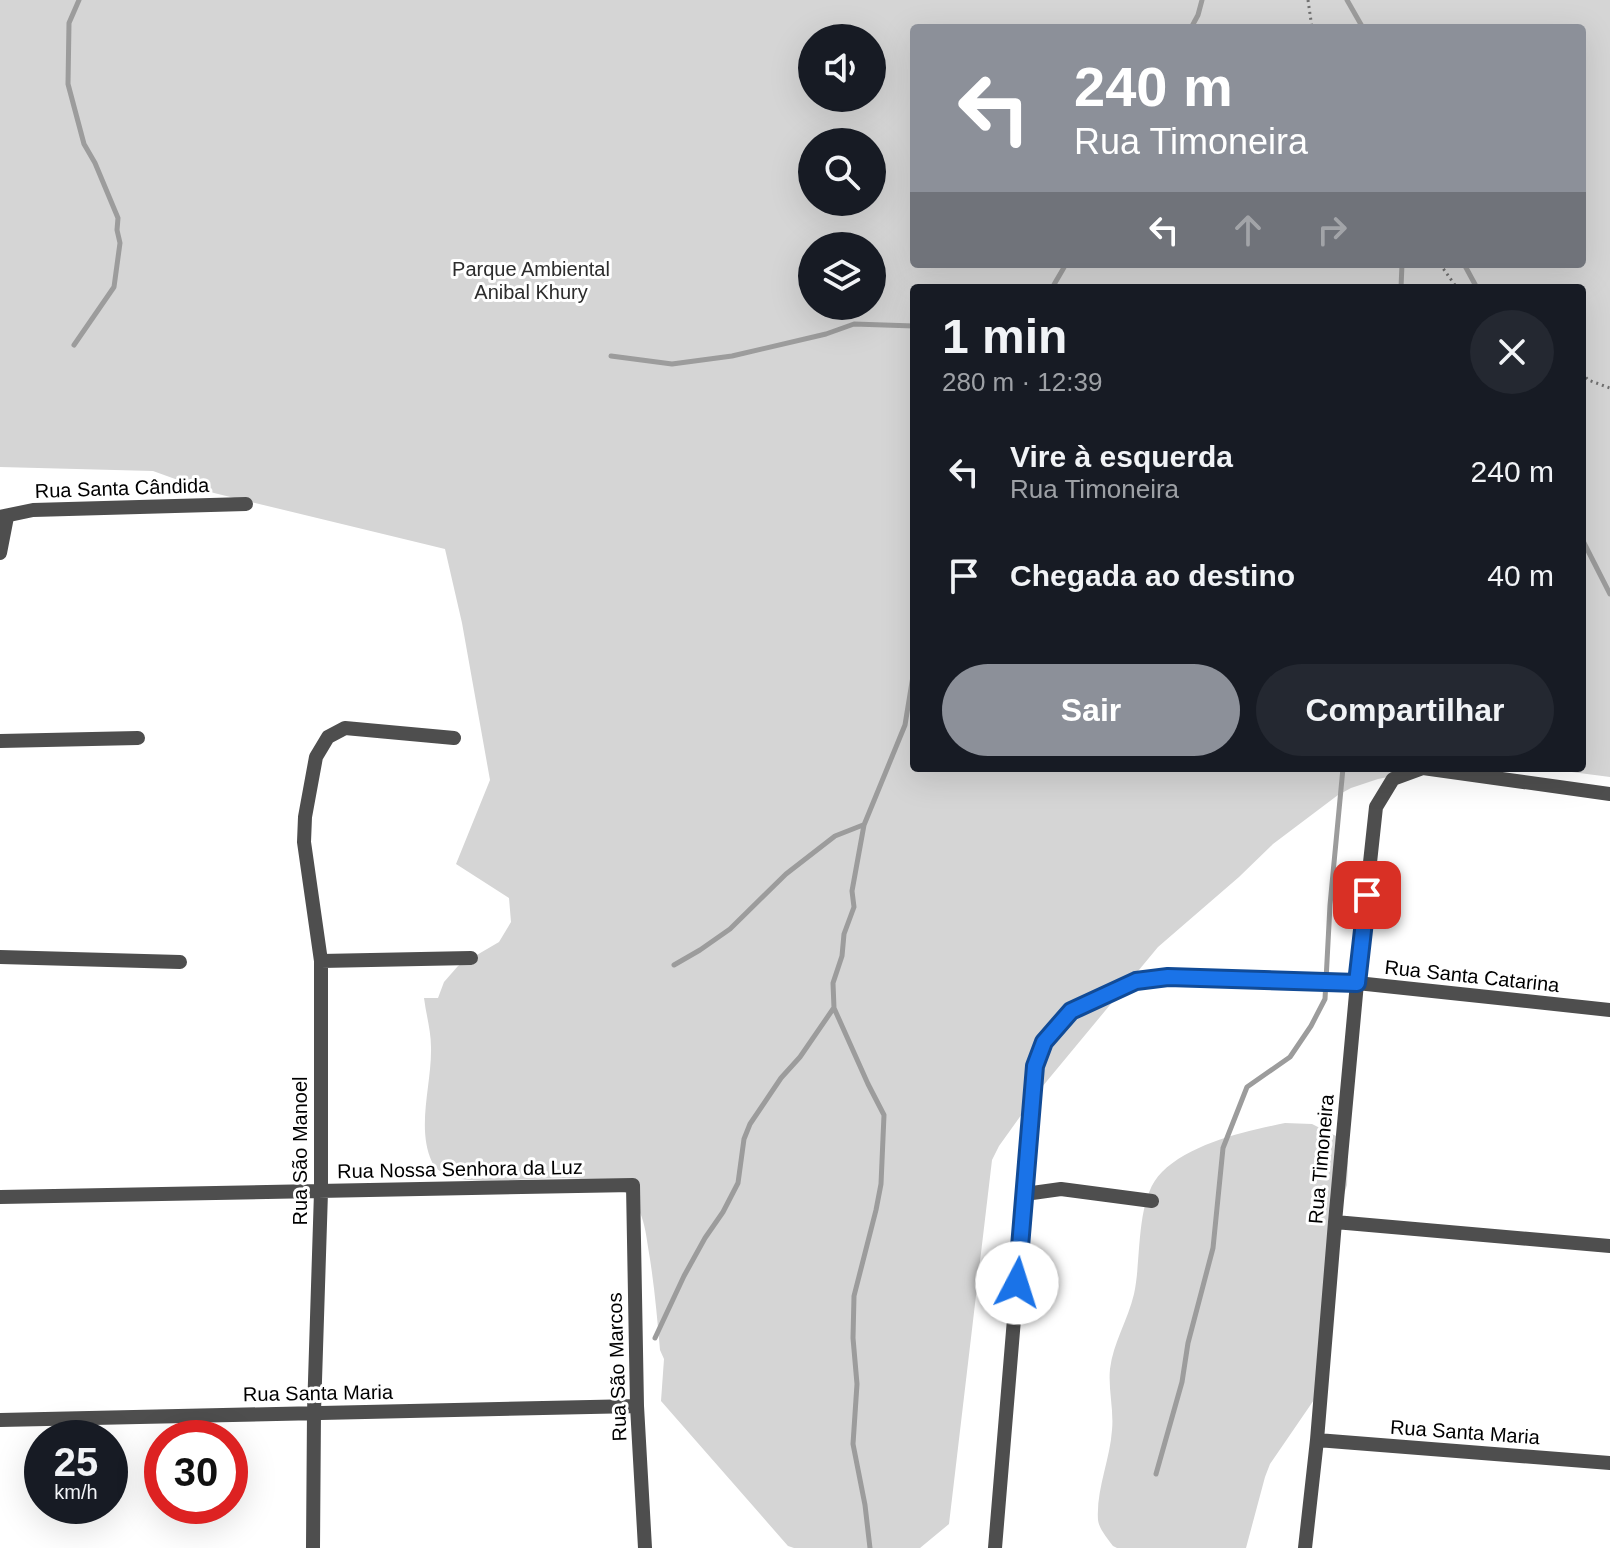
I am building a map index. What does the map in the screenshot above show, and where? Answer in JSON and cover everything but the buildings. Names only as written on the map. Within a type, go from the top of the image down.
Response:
[{"type":"street","name":"Rua Santa Cândida","points":[[3,517],[33,510],[246,504]]},
{"type":"street","points":[[0,553],[3,517]]},
{"type":"street","name":"Rua São Manoel","points":[[313,1548],[321,1192],[321,961],[304,842],[305,817],[316,757],[328,737],[345,728],[454,738]]},
{"type":"street","points":[[0,741],[138,738]]},
{"type":"street","name":"Rua Timoneira","points":[[1305,1548],[1376,807],[1393,779],[1412,772]]},
{"type":"street","name":"Rua Timoneira","points":[[1452,772],[1610,794]]},
{"type":"street","points":[[0,957],[180,962]]},
{"type":"street","points":[[321,961],[471,958]]},
{"type":"street","name":"Rua Santa Catarina","points":[[995,1548],[1035,1066],[1044,1042],[1071,1011],[1136,981],[1168,977],[1357,983],[1610,1010]]},
{"type":"street","name":"Rua Nossa Senhora da Luz","points":[[0,1197],[633,1185]]},
{"type":"street","name":"Rua São Marcos","points":[[633,1185],[637,1406],[645,1548]]},
{"type":"street","points":[[1025,1194],[1061,1189],[1152,1201]]},
{"type":"street","points":[[1335,1222],[1610,1246]]},
{"type":"street","name":"Rua Santa Maria","points":[[0,1420],[637,1406]]},
{"type":"street","name":"Rua Santa Maria","points":[[1317,1440],[1610,1463]]},
{"type":"path","points":[[1308,0],[1311,24]]},
{"type":"path","points":[[1586,378],[1610,388]]},
{"type":"green space","name":"Parque Ambiental Anibal Khury","points":[[0,0],[1610,0],[1610,777],[1572,772],[1586,772],[1586,284],[910,284],[910,772],[1412,772],[1378,779],[1338,795],[1273,844],[1158,947],[1037,1093],[999,1146],[992,1160],[949,1524],[920,1548],[788,1546],[661,1401],[664,1359],[660,1350],[645,1231],[637,1206],[620,1189],[595,1181],[564,1178],[469,1180],[446,1175],[432,1162],[425,1134],[431,1047],[424,998],[438,998],[444,982],[458,966],[499,942],[511,922],[509,898],[456,864],[490,780],[462,623],[445,549],[214,493],[153,471],[0,467]]},
{"type":"green space","points":[[1285,1123],[1312,1124],[1338,1137],[1348,1161],[1347,1185],[1331,1235],[1318,1394],[1270,1464],[1246,1548],[1117,1548],[1104,1534],[1098,1520],[1112,1430],[1110,1369],[1134,1294],[1147,1197],[1162,1172],[1188,1153],[1237,1134]]},
{"type":"waterway","points":[[74,345],[114,287],[120,243],[118,218],[84,144],[68,84],[69,23],[79,0]]},
{"type":"waterway","points":[[1193,24],[1202,0]]},
{"type":"waterway","points":[[1347,0],[1361,24]]},
{"type":"waterway","points":[[1054,284],[1064,268]]},
{"type":"waterway","points":[[1401,284],[1402,268]]},
{"type":"waterway","points":[[1466,268],[1475,284]]},
{"type":"waterway","points":[[611,356],[672,364],[732,356],[826,334],[854,324],[910,326]]},
{"type":"waterway","points":[[1586,547],[1610,594]]},
{"type":"waterway","points":[[870,1548],[853,1444],[857,1384],[853,1338],[854,1296],[881,1184],[884,1115],[834,1008],[833,983],[842,956],[844,934],[854,907],[852,891],[864,825],[905,725],[910,694]]},
{"type":"waterway","points":[[1156,1474],[1182,1382],[1188,1343],[1213,1248],[1223,1148],[1247,1087],[1290,1057],[1325,999],[1343,772]]},
{"type":"waterway","points":[[674,965],[730,929],[786,874],[835,836],[863,825]]},
{"type":"waterway","points":[[655,1338],[684,1276],[738,1183],[744,1139],[750,1124],[833,1009]]},
{"type":"route","points":[[1017,1283],[1035,1066],[1044,1042],[1071,1011],[1136,981],[1168,977],[1357,983],[1367,895]]}]
